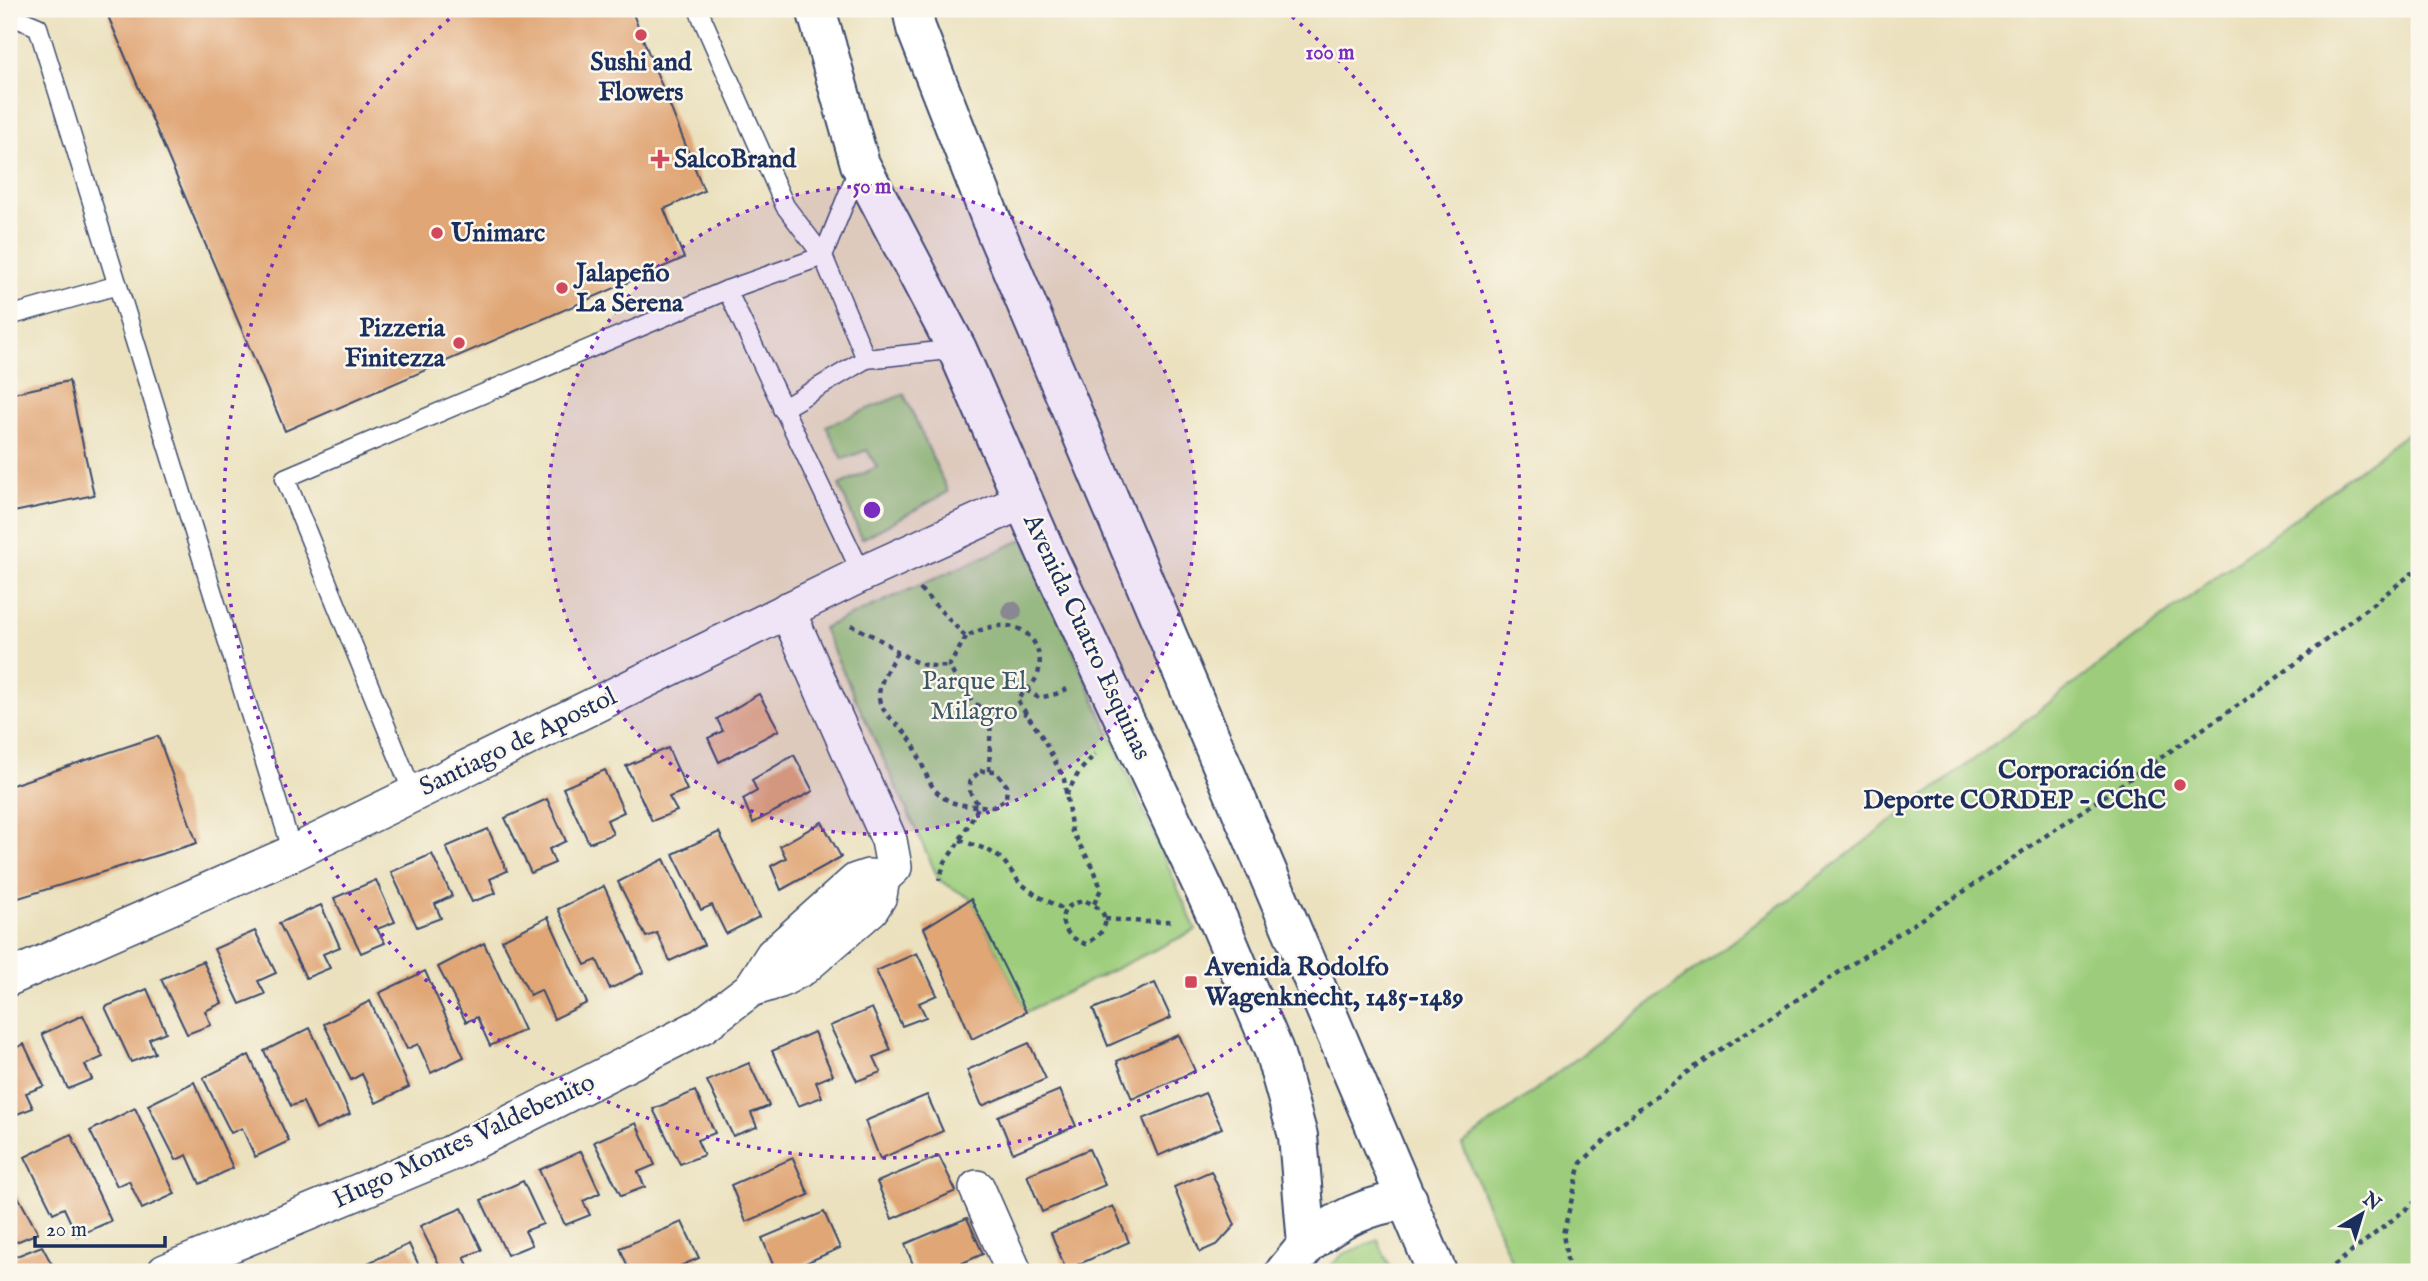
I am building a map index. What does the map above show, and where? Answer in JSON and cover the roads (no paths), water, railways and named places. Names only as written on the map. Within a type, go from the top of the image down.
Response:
[{"type":"main road","name":"Avenida Cuatro Esquinas","points":[[816,9],[860,164],[957,349],[1054,570],[1218,919],[1274,1051],[1298,1136],[1296,1259]]},
{"type":"main road","points":[[912,9],[916,28],[996,232],[1437,1272]]},
{"type":"main road","points":[[1296,1259],[1324,1230],[1344,1218],[1386,1203],[1408,1200]]},
{"type":"street","name":"Santiago de Apostol","points":[[9,978],[293,853],[787,610],[1025,500]]},
{"type":"street","name":"Hugo Montes Valdebenito","points":[[165,1272],[449,1154],[702,1027],[751,989],[773,955],[856,881],[868,877],[882,878],[894,867],[889,840],[787,610]]},
{"type":"street","points":[[977,1188],[1014,1272]]},
{"type":"lane","points":[[698,9],[785,206],[823,256],[866,359]]},
{"type":"lane","points":[[9,15],[38,27],[293,853]]},
{"type":"lane","points":[[413,793],[285,478],[726,290],[823,256],[860,164]]},
{"type":"lane","points":[[9,316],[118,285]]},
{"type":"lane","points":[[726,290],[862,574]]},
{"type":"lane","points":[[782,409],[866,359],[957,349]]},
{"type":"place","name":"Sushi and Flowers","points":[[641,35]]},
{"type":"place","name":"SalcoBrand","points":[[660,159]]},
{"type":"place","name":"Unimarc","points":[[437,233]]},
{"type":"place","name":"Jalapeño La Serena","points":[[562,288]]},
{"type":"place","name":"Pizzeria Finitezza","points":[[459,343]]},
{"type":"place","name":"Corporación de Deporte CORDEP - CChC","points":[[2180,785]]},
{"type":"place","name":"Avenida Rodolfo Wagenknecht, 1485-1489","points":[[1191,982]]},
{"type":"park label","name":"Parque El Milagro","points":[[974,696]]}]
